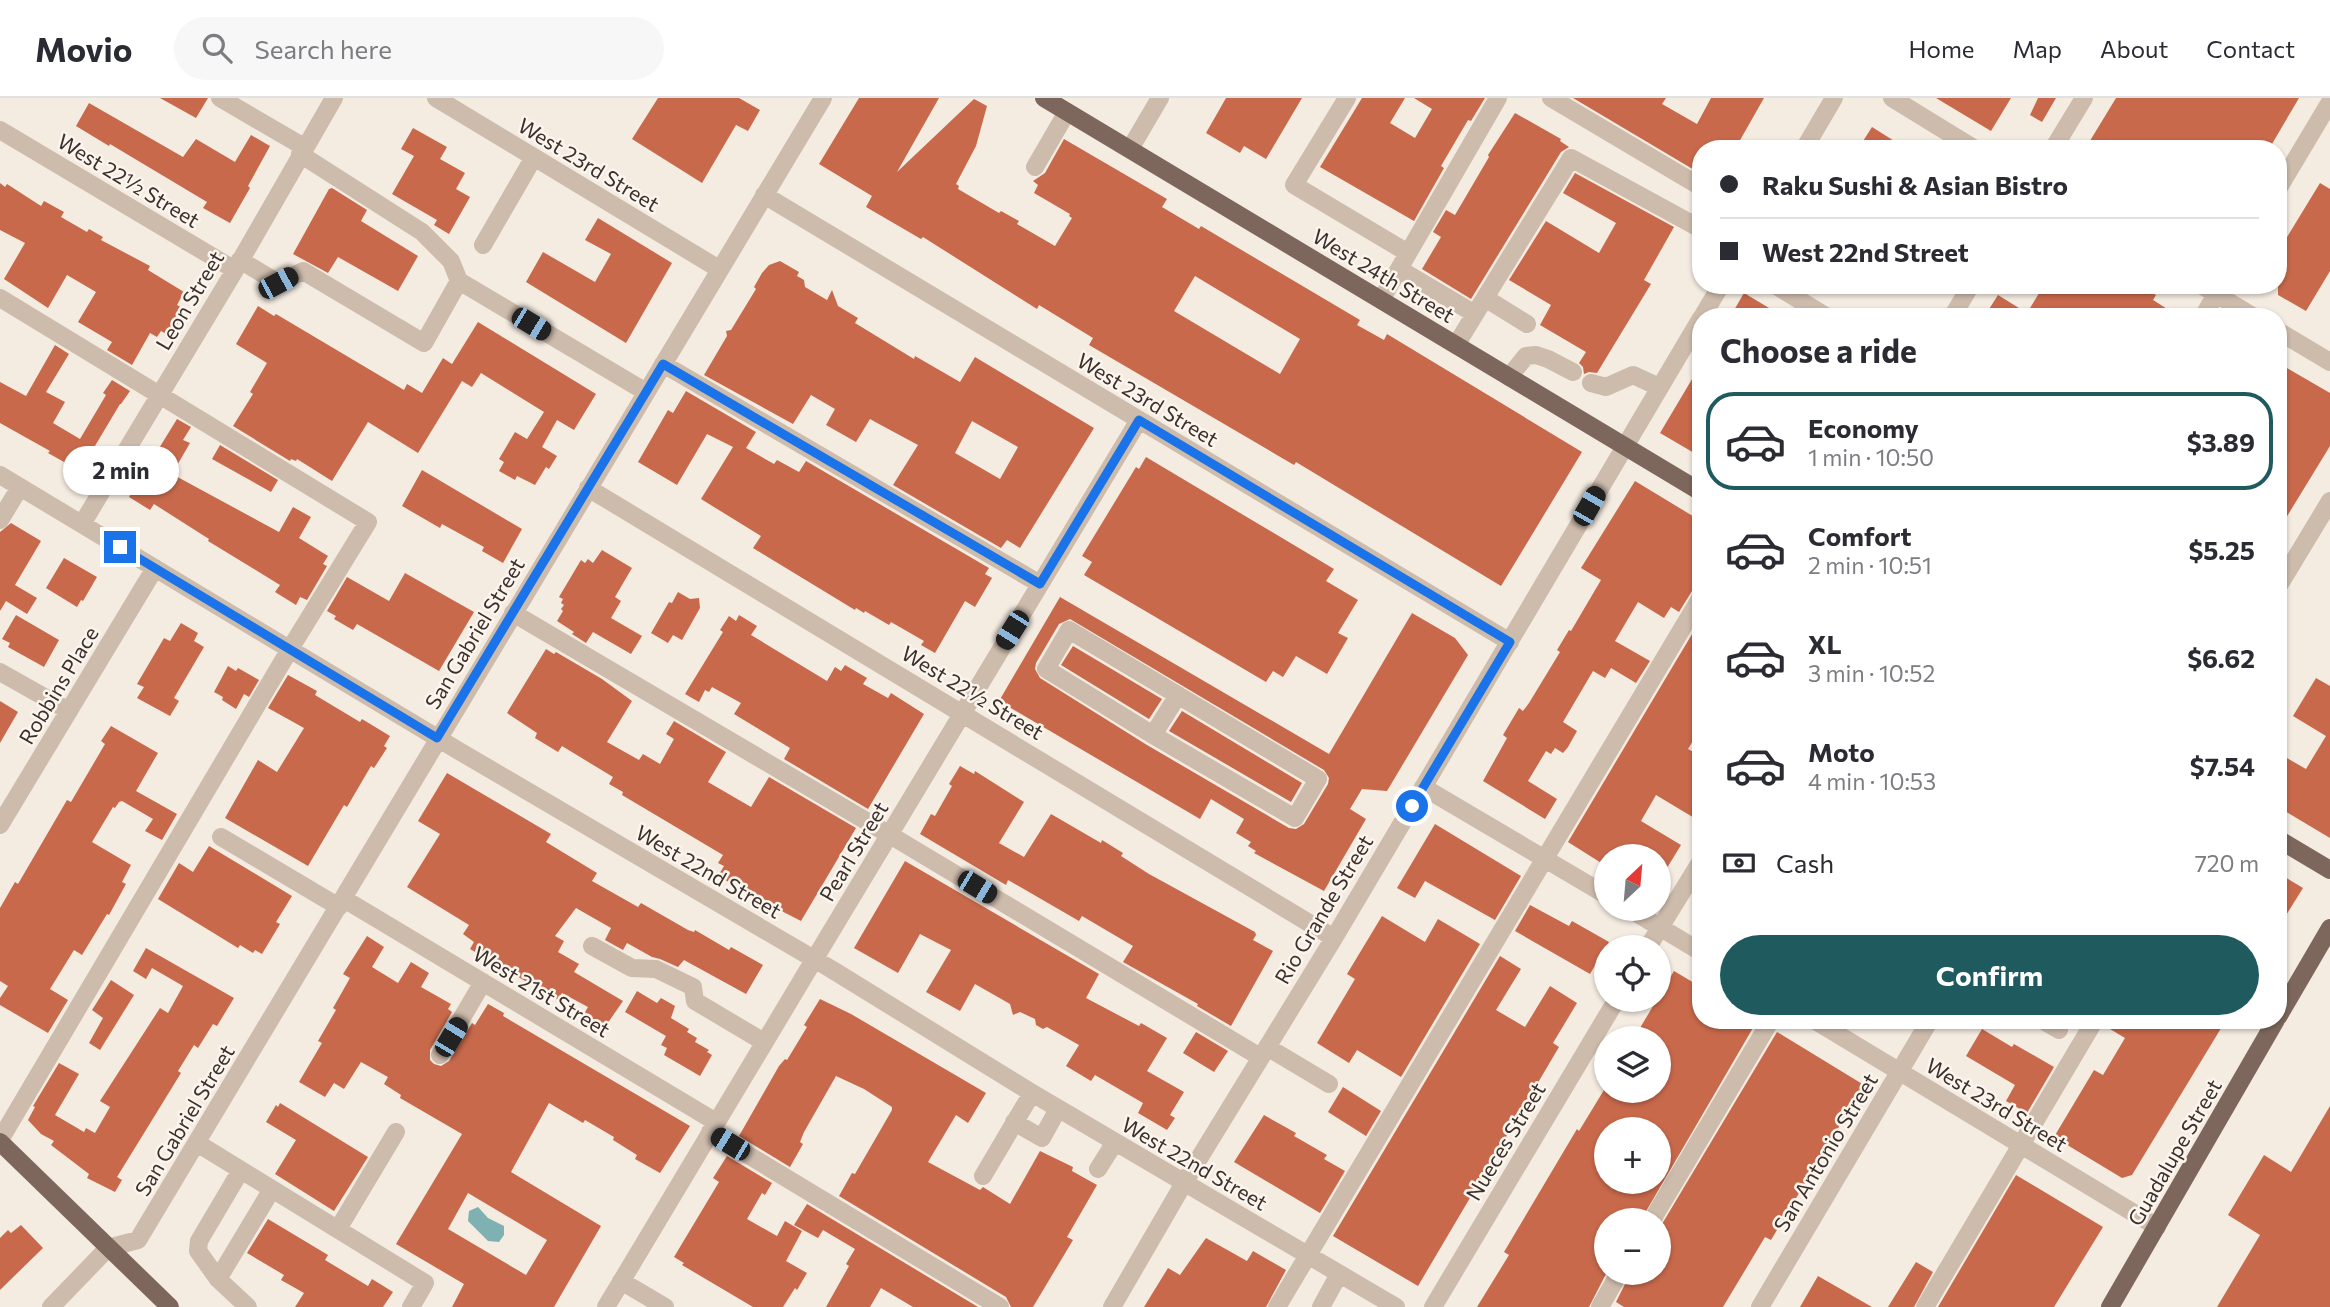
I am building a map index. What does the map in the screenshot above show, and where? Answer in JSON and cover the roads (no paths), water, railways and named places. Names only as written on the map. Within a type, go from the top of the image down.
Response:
[{"type":"main road","name":"West 24th Street","points":[[1044,98],[1692,487]]},
{"type":"main road","points":[[2287,844],[2330,870]]},
{"type":"main road","name":"Guadalupe Street","points":[[2287,1001],[2330,928]]},
{"type":"main road","name":"Guadalupe Street","points":[[2110,1307],[2271,1029]]},
{"type":"main road","points":[[0,1141],[170,1307]]},
{"type":"street","points":[[220,98],[422,232],[451,261],[459,281],[646,391]]},
{"type":"street","name":"Leon Street","points":[[82,524],[334,98]]},
{"type":"street","name":"West 23rd Street","points":[[436,98],[719,269]]},
{"type":"street","name":"San Gabriel Street","points":[[51,1307],[108,1248],[138,1240],[822,98]]},
{"type":"street","points":[[1130,149],[1160,98]]},
{"type":"street","points":[[1347,98],[1294,185],[1475,314]]},
{"type":"street","points":[[1381,300],[1498,98]]},
{"type":"street","points":[[1551,98],[1692,182]]},
{"type":"street","points":[[1809,140],[1834,98]]},
{"type":"street","points":[[1892,98],[1960,140]]},
{"type":"street","points":[[2058,140],[2084,98]]},
{"type":"street","points":[[2287,174],[2330,102]]},
{"type":"street","points":[[1035,167],[1067,112]]},
{"type":"street","name":"West 22½ Street","points":[[0,130],[237,265],[278,283],[303,271],[424,343],[459,281]]},
{"type":"street","points":[[483,245],[534,158]]},
{"type":"street","points":[[1456,345],[1571,158],[1692,224]]},
{"type":"street","name":"West 23rd Street","points":[[764,195],[1510,642]]},
{"type":"street","points":[[1790,294],[1812,308]]},
{"type":"street","points":[[2221,294],[2241,308]]},
{"type":"street","points":[[0,298],[368,522],[290,649],[0,1141]]},
{"type":"street","points":[[1485,298],[1527,324]]},
{"type":"street","name":"Rio Grande Street","points":[[1112,1307],[1692,332]]},
{"type":"street","points":[[2287,336],[2330,362]]},
{"type":"street","points":[[1509,377],[1526,356],[1536,355],[1573,372]]},
{"type":"street","points":[[663,364],[1040,584]]},
{"type":"street","points":[[1591,383],[1606,387],[1633,375],[1660,387]]},
{"type":"street","name":"Pearl Street","points":[[606,1307],[890,835],[961,711],[1139,420]]},
{"type":"street","name":"West 22nd Street","points":[[0,475],[437,738],[814,959],[1031,1093],[1308,1255],[1384,1304]]},
{"type":"street","points":[[0,520],[20,487]]},
{"type":"street","name":"West 22½ Street","points":[[587,488],[1334,938]]},
{"type":"street","points":[[2287,571],[2330,501]]},
{"type":"street","name":"Robbins Place","points":[[0,825],[155,568]]},
{"type":"street","points":[[1277,1307],[1692,612]]},
{"type":"street","points":[[513,613],[1263,1052],[1329,1084]]},
{"type":"street","points":[[1069,630],[1178,695],[1318,779],[1295,818],[1153,736],[1046,669],[1069,630]]},
{"type":"street","points":[[0,672],[69,711]]},
{"type":"street","points":[[1153,736],[1178,695]]},
{"type":"street","points":[[1423,787],[1594,888]]},
{"type":"street","name":"West 21st Street","points":[[221,837],[483,982],[1000,1307]]},
{"type":"street","points":[[1655,935],[1692,875]]},
{"type":"street","points":[[1650,921],[1692,947]]},
{"type":"street","points":[[592,946],[632,968],[656,969],[674,976],[693,987],[695,1001],[764,1042]]},
{"type":"street","points":[[440,1055],[483,982]]},
{"type":"street","name":"Nueces Street","points":[[1433,1307],[1609,1012]]},
{"type":"street","points":[[1659,1208],[1766,1029]]},
{"type":"street","name":"West 23rd Street","points":[[1829,1029],[2157,1227]]},
{"type":"street","name":"San Antonio Street","points":[[1760,1307],[1925,1029]]},
{"type":"street","points":[[1926,1307],[2090,1029]]},
{"type":"street","points":[[983,1176],[1031,1093]]},
{"type":"street","points":[[1014,1122],[1042,1138],[1058,1109]]},
{"type":"street","points":[[338,1229],[396,1132]]},
{"type":"street","points":[[1098,1169],[1115,1142]]},
{"type":"street","points":[[197,1143],[425,1283],[411,1307]]},
{"type":"street","points":[[241,1170],[199,1241],[198,1251],[218,1279],[248,1307]]},
{"type":"street","points":[[218,1279],[272,1189]]},
{"type":"street","points":[[1321,1307],[1339,1274]]},
{"type":"street","points":[[621,1281],[665,1307]]},
{"type":"street","points":[[1600,1307],[1613,1285]]},
{"type":"water","points":[[478,1207],[488,1218],[504,1226],[504,1235],[499,1242],[488,1241],[468,1221],[469,1211]]}]
